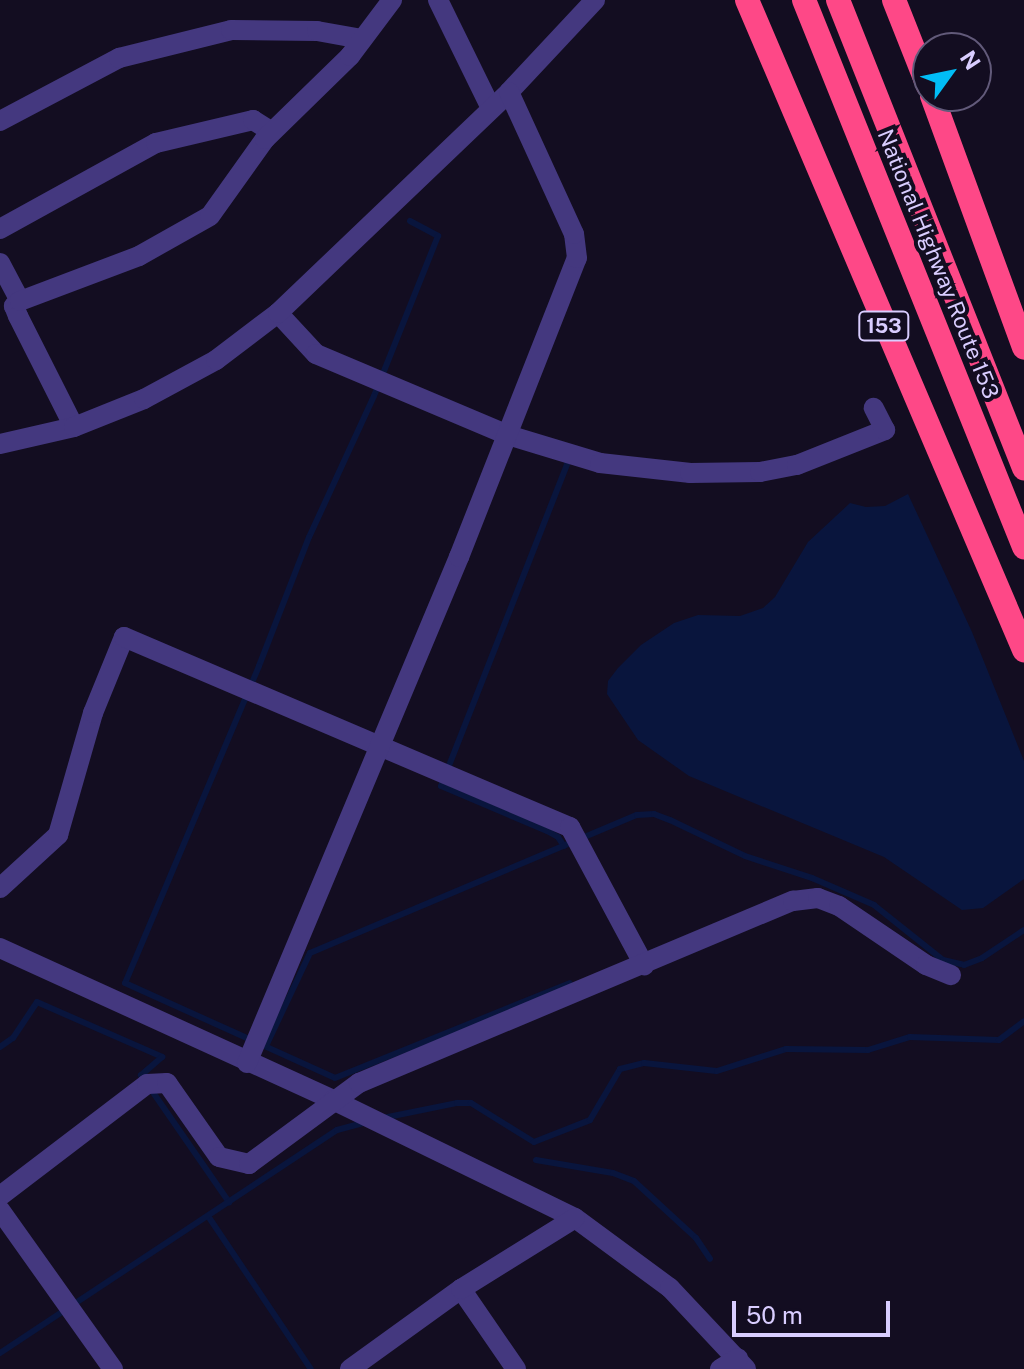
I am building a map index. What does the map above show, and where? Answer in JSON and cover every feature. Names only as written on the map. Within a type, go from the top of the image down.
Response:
[{"type":"highway","name":"153","points":[[747,0],[1024,650]]},
{"type":"highway","name":"National Highway Route 153","points":[[804,0],[1024,547]]},
{"type":"highway","name":"National Highway Route 153","points":[[838,0],[1024,468]]},
{"type":"highway","points":[[894,0],[912,46]]},
{"type":"highway","points":[[938,112],[1024,348]]},
{"type":"street","points":[[74,427],[14,306],[20,301],[139,256],[210,216],[272,132],[335,72],[392,0]]},
{"type":"street","points":[[438,0],[491,108]]},
{"type":"street","points":[[0,444],[74,427],[144,399],[216,360],[278,313],[509,92],[595,0]]},
{"type":"street","points":[[0,121],[119,58],[231,30],[317,31],[362,39]]},
{"type":"street","points":[[247,1063],[508,435],[577,258],[574,234],[509,92]]},
{"type":"street","points":[[0,229],[156,143],[253,120],[272,132]]},
{"type":"street","points":[[0,263],[20,301]]},
{"type":"street","points":[[278,313],[316,354],[508,435],[600,463],[690,473],[760,472],[797,465],[885,430],[874,408]]},
{"type":"street","points":[[0,888],[58,835],[93,713],[124,637],[570,827],[644,965]]},
{"type":"street","points":[[0,1196],[147,1084],[167,1083],[219,1157],[249,1164],[359,1083],[793,901],[818,898],[839,906],[926,965],[951,975]]},
{"type":"street","points":[[1,951],[333,1100],[575,1218],[670,1288],[735,1365]]},
{"type":"street","points":[[0,1210],[113,1369]]},
{"type":"street","points":[[350,1369],[461,1289],[575,1218]]},
{"type":"street","points":[[461,1289],[516,1369]]},
{"type":"water","points":[[908,494],[972,632],[1024,761],[1024,879],[983,908],[962,910],[884,857],[689,776],[638,740],[607,694],[608,681],[618,668],[641,645],[674,623],[698,615],[740,616],[763,608],[775,597],[808,542],[850,503],[866,507],[885,506]]},
{"type":"waterway","points":[[410,221],[438,236],[374,396],[309,537],[259,666],[125,983],[335,1078],[570,983]]},
{"type":"waterway","points":[[564,846],[558,837],[547,831],[441,786],[567,464]]},
{"type":"waterway","points":[[266,1046],[310,953],[637,815],[654,814],[670,820],[745,856],[812,878],[874,905],[943,960],[964,965],[982,958],[1024,930]]},
{"type":"waterway","points":[[0,1047],[13,1038],[37,1002],[162,1057],[141,1075],[229,1202]]},
{"type":"waterway","points":[[383,1118],[471,1103],[534,1142],[590,1120],[620,1069],[644,1063],[717,1071],[786,1049],[868,1050],[910,1037],[999,1040],[1024,1021]]},
{"type":"waterway","points":[[0,1353],[337,1130],[364,1123]]},
{"type":"waterway","points":[[536,1160],[613,1173],[634,1181],[696,1238],[710,1259]]},
{"type":"waterway","points":[[208,1216],[311,1369]]}]
